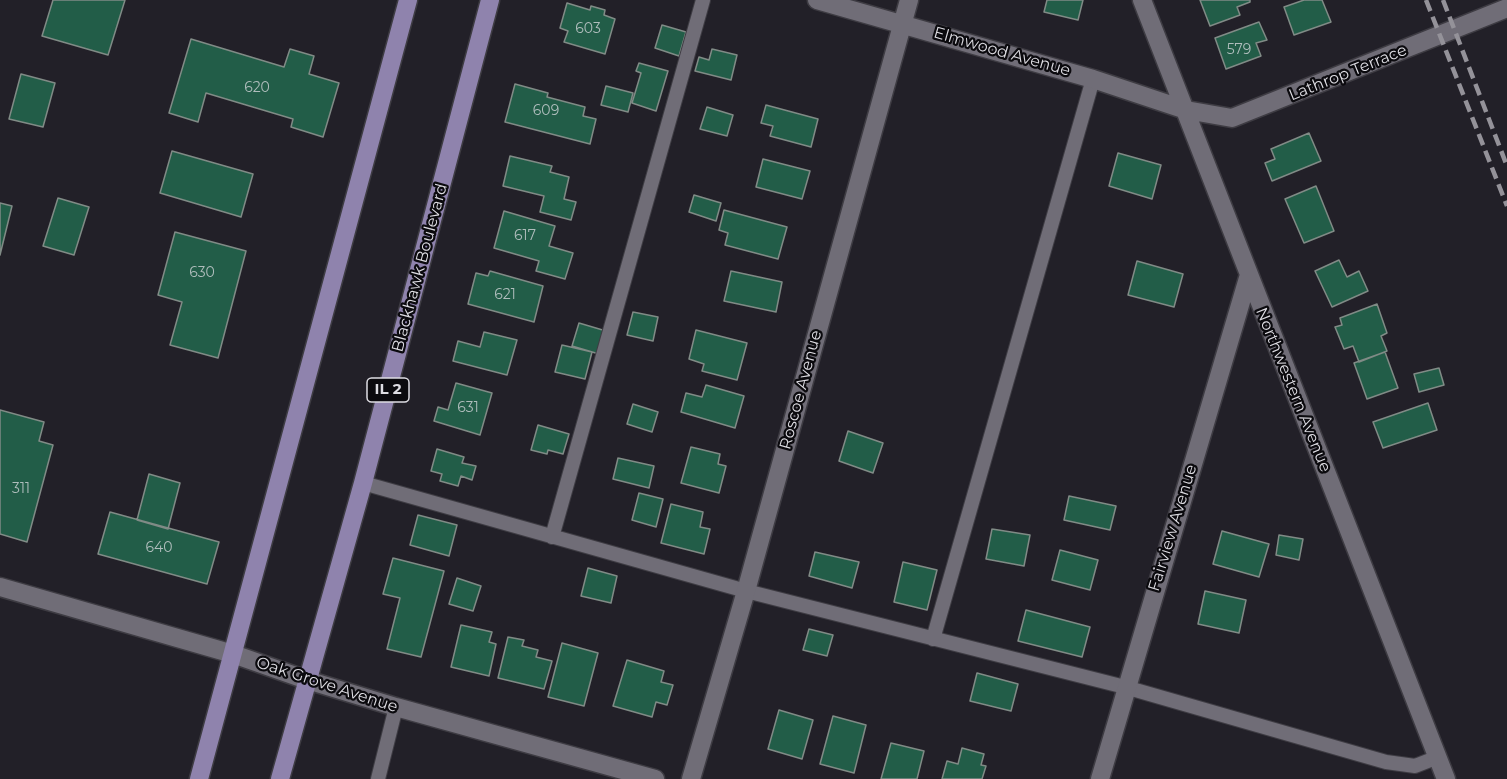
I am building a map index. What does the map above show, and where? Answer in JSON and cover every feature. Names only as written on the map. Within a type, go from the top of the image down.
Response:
[{"type":"main road","points":[[200,779],[408,0]]},
{"type":"main road","name":"Blackhawk Boulevard","points":[[280,779],[363,483],[490,0]]},
{"type":"street","name":"Elmwood Avenue","points":[[817,0],[1093,79],[1186,110]]},
{"type":"street","name":"Roscoe Avenue","points":[[691,779],[746,591],[909,0]]},
{"type":"street","name":"Northwestern Avenue","points":[[1142,0],[1186,110],[1248,278],[1446,779]]},
{"type":"street","name":"Lathrop Terrace","points":[[1186,110],[1215,117],[1232,118],[1248,114],[1507,8]]},
{"type":"street","name":"Fairview Avenue","points":[[1100,779],[1125,687],[1248,278]]},
{"type":"street","name":"Oak Grove Avenue","points":[[0,587],[233,654],[307,680],[396,707],[655,779]]},
{"type":"lane","points":[[552,537],[703,0]]},
{"type":"lane","points":[[933,639],[1093,79]]},
{"type":"lane","points":[[363,483],[746,591],[1125,687],[1386,762],[1415,766],[1438,757]]},
{"type":"lane","points":[[378,779],[396,707]]},
{"type":"building","points":[[53,0],[125,0],[108,55],[42,36]]},
{"type":"building","points":[[1047,0],[1083,0],[1078,20],[1044,12]]},
{"type":"building","points":[[1200,0],[1250,0],[1250,2],[1237,7],[1240,15],[1210,26]]},
{"type":"building","points":[[1304,0],[1322,0],[1331,22],[1294,35],[1284,7]]},
{"type":"building","points":[[567,3],[590,10],[591,6],[605,10],[604,15],[615,19],[605,54],[564,42],[568,31],[560,28]]},
{"type":"building","points":[[1259,22],[1267,40],[1256,43],[1261,56],[1226,69],[1215,38]]},
{"type":"building","points":[[662,25],[686,32],[679,56],[655,48]]},
{"type":"building","points":[[191,39],[284,67],[290,49],[314,56],[309,74],[339,83],[323,137],[291,127],[293,119],[206,93],[198,122],[169,113]]},
{"type":"building","points":[[712,49],[737,55],[731,80],[695,71],[699,57],[709,60]]},
{"type":"building","points":[[639,63],[668,71],[656,111],[632,103],[641,73],[636,71]]},
{"type":"building","points":[[21,74],[55,83],[43,127],[9,119]]},
{"type":"building","points":[[515,84],[548,93],[547,97],[585,107],[583,116],[596,119],[590,144],[505,122]]},
{"type":"building","points":[[606,86],[633,93],[628,112],[601,105]]},
{"type":"building","points":[[766,105],[818,119],[811,147],[770,136],[773,126],[761,123]]},
{"type":"building","points":[[707,107],[733,115],[727,136],[700,129]]},
{"type":"building","points":[[1309,133],[1321,161],[1272,181],[1265,163],[1275,159],[1271,149]]},
{"type":"building","points":[[172,151],[253,174],[241,217],[160,193]]},
{"type":"building","points":[[1118,153],[1161,165],[1152,199],[1109,186]]},
{"type":"building","points":[[510,156],[552,166],[550,172],[569,177],[564,199],[576,202],[571,220],[540,212],[544,196],[503,186]]},
{"type":"building","points":[[763,159],[810,171],[802,199],[756,187]]},
{"type":"building","points":[[1316,186],[1334,231],[1304,243],[1285,199]]},
{"type":"building","points":[[694,195],[721,203],[716,221],[689,212]]},
{"type":"building","points":[[58,198],[89,207],[74,255],[43,246]]},
{"type":"building","points":[[0,203],[12,206],[0,255]]},
{"type":"building","points":[[724,210],[787,227],[778,259],[725,245],[728,233],[719,230]]},
{"type":"building","points":[[504,211],[555,226],[549,246],[573,253],[565,279],[536,271],[539,261],[494,248]]},
{"type":"building","points":[[175,232],[246,251],[218,358],[170,345],[182,302],[158,295]]},
{"type":"building","points":[[1339,260],[1347,277],[1359,271],[1368,291],[1332,307],[1315,271]]},
{"type":"building","points":[[1137,261],[1183,274],[1174,307],[1128,295]]},
{"type":"building","points":[[490,271],[543,286],[534,322],[468,304],[476,273],[488,276]]},
{"type":"building","points":[[731,271],[782,282],[776,312],[724,301]]},
{"type":"building","points":[[1377,304],[1387,333],[1381,336],[1387,351],[1359,362],[1353,346],[1344,349],[1335,327],[1342,325],[1340,318]]},
{"type":"building","points":[[633,312],[658,317],[653,341],[627,335]]},
{"type":"building","points":[[579,323],[606,331],[599,354],[572,346]]},
{"type":"building","points":[[696,330],[747,343],[737,380],[702,371],[704,364],[689,359]]},
{"type":"building","points":[[484,332],[517,340],[507,375],[453,361],[458,341],[480,347]]},
{"type":"building","points":[[562,345],[592,352],[585,379],[555,372]]},
{"type":"building","points":[[1385,352],[1398,388],[1367,399],[1354,363]]},
{"type":"building","points":[[1439,368],[1444,385],[1419,392],[1414,374]]},
{"type":"building","points":[[456,383],[492,393],[480,435],[434,421],[438,407],[448,410]]},
{"type":"building","points":[[706,385],[744,396],[735,428],[681,412],[686,393],[702,397]]},
{"type":"building","points":[[1428,403],[1437,430],[1383,448],[1373,422]]},
{"type":"building","points":[[633,404],[658,412],[652,432],[627,424]]},
{"type":"building","points":[[0,410],[44,422],[39,441],[53,445],[27,542],[0,534]]},
{"type":"building","points":[[538,425],[569,434],[563,454],[548,450],[547,454],[531,450]]},
{"type":"building","points":[[848,431],[883,443],[873,473],[839,461]]},
{"type":"building","points":[[691,447],[720,454],[718,464],[726,466],[719,493],[681,483]]},
{"type":"building","points":[[437,449],[464,457],[462,463],[476,466],[472,480],[461,476],[458,486],[440,481],[442,474],[431,471]]},
{"type":"building","points":[[618,458],[654,466],[649,488],[613,479]]},
{"type":"building","points":[[149,474],[180,483],[168,529],[137,520]]},
{"type":"building","points":[[639,493],[663,499],[656,527],[632,520]]},
{"type":"building","points":[[1069,496],[1116,506],[1110,530],[1064,520]]},
{"type":"building","points":[[671,504],[703,512],[700,527],[710,529],[704,554],[661,543]]},
{"type":"building","points":[[110,512],[219,542],[207,584],[98,554]]},
{"type":"building","points":[[418,515],[457,525],[449,556],[410,545]]},
{"type":"building","points":[[992,529],[1030,535],[1024,566],[986,559]]},
{"type":"building","points":[[1222,531],[1269,544],[1259,577],[1213,564]]},
{"type":"building","points":[[1279,535],[1303,539],[1299,560],[1276,555]]},
{"type":"building","points":[[1060,550],[1098,560],[1090,590],[1052,580]]},
{"type":"building","points":[[815,552],[859,562],[852,588],[809,576]]},
{"type":"building","points":[[393,558],[444,571],[421,657],[387,649],[400,598],[383,594]]},
{"type":"building","points":[[903,562],[937,570],[927,610],[894,602]]},
{"type":"building","points":[[588,568],[617,576],[611,603],[581,596]]},
{"type":"building","points":[[457,578],[481,586],[473,611],[449,604]]},
{"type":"building","points":[[1205,591],[1246,600],[1239,633],[1198,624]]},
{"type":"building","points":[[1026,610],[1090,627],[1082,657],[1018,641]]},
{"type":"building","points":[[461,625],[492,632],[489,642],[496,644],[489,676],[451,667]]},
{"type":"building","points":[[809,629],[833,635],[827,656],[803,650]]},
{"type":"building","points":[[508,637],[524,640],[522,646],[538,650],[536,657],[552,661],[544,689],[498,678]]},
{"type":"building","points":[[562,643],[598,653],[584,706],[548,697]]},
{"type":"building","points":[[627,660],[664,671],[661,682],[673,685],[667,705],[656,702],[652,717],[613,706]]},
{"type":"building","points":[[977,673],[1018,684],[1011,711],[970,701]]},
{"type":"building","points":[[779,710],[813,720],[802,759],[768,749]]},
{"type":"building","points":[[833,716],[866,725],[854,773],[820,764]]},
{"type":"building","points":[[891,743],[924,751],[917,779],[881,779]]},
{"type":"building","points":[[962,748],[984,754],[981,765],[986,766],[982,779],[942,779],[947,761],[958,764]]},
{"type":"railway","points":[[1426,0],[1507,206]]},
{"type":"railway","points":[[1443,0],[1507,166]]}]
